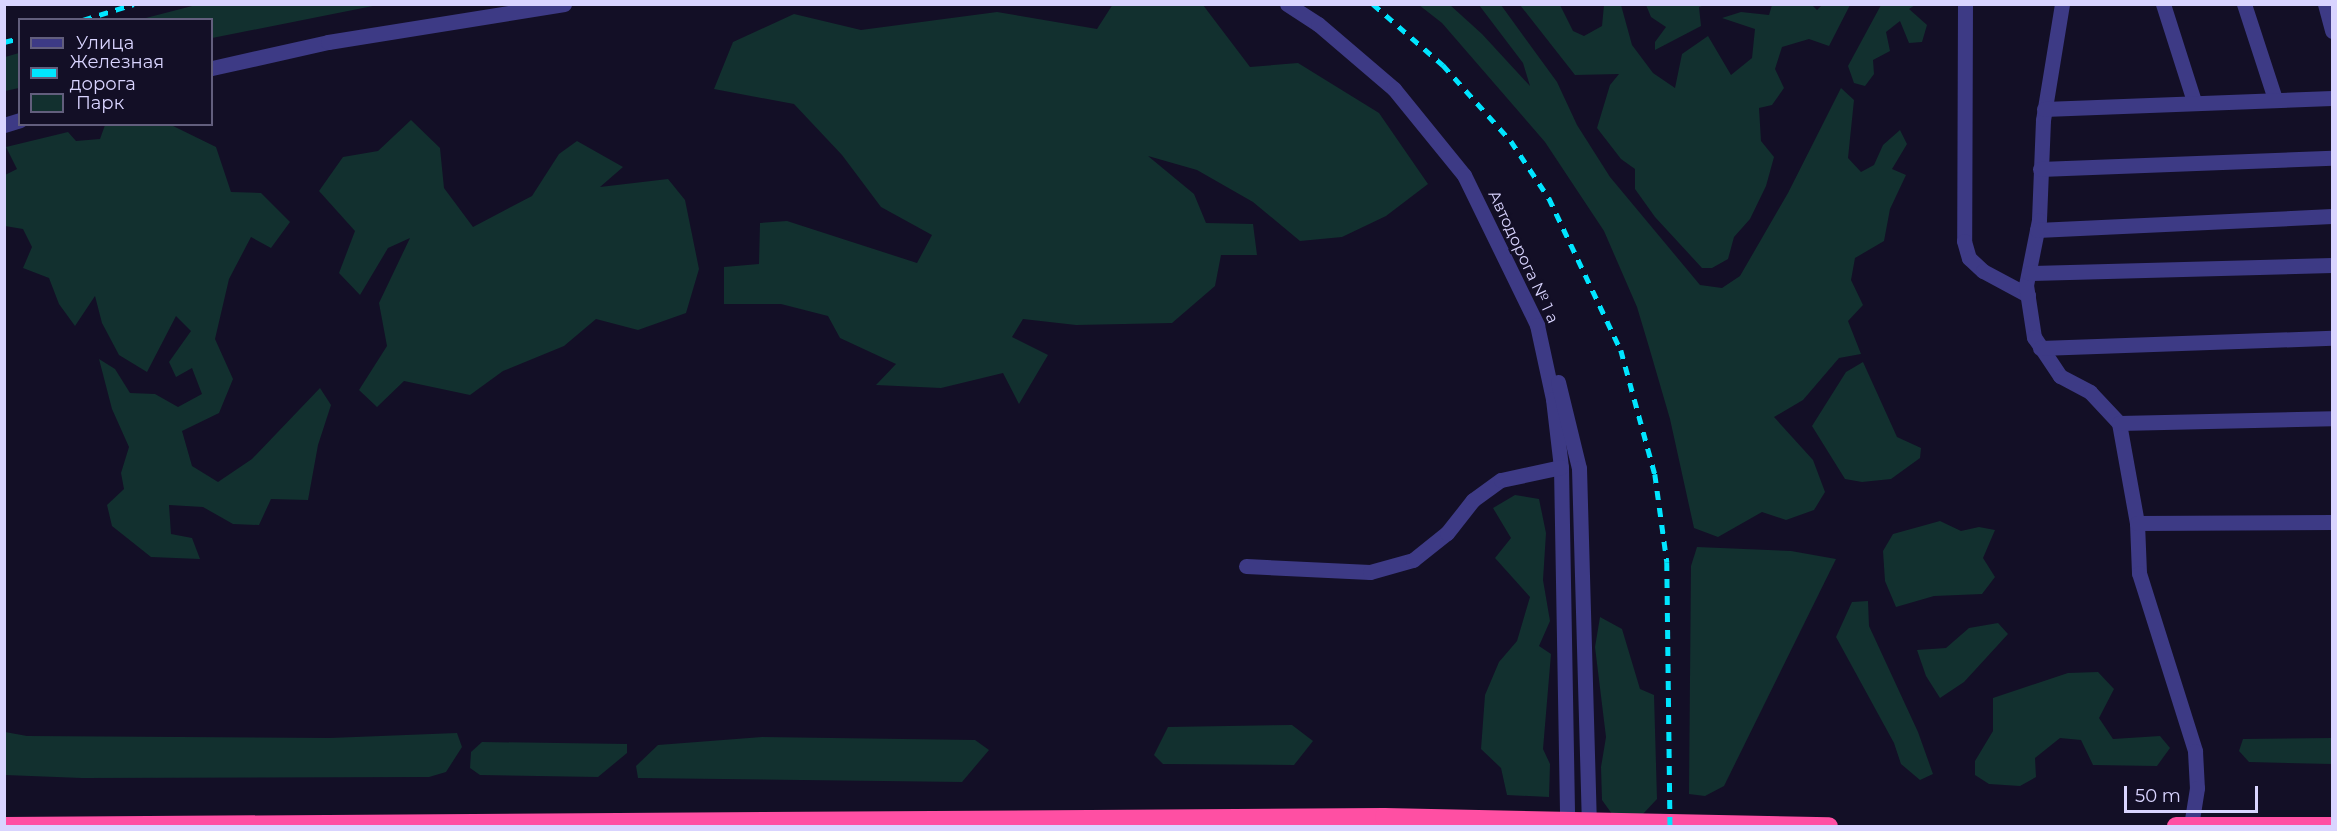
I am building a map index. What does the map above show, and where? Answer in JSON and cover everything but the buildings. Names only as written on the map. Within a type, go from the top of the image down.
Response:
[{"type":"highway","points":[[4,826],[1276,818],[1383,822],[1480,821],[1829,826]]},
{"type":"highway","points":[[2176,826],[2332,826]]},
{"type":"street","points":[[213,68],[328,42],[564,4]]},
{"type":"street","name":"Автодорога № 1 а","points":[[1287,4],[1318,24],[1394,89],[1464,175],[1537,326],[1553,399],[1561,467],[1567,826]]},
{"type":"street","points":[[1965,4],[1964,242],[1969,258],[1983,272],[2028,295]]},
{"type":"street","points":[[2062,4],[2044,110],[2037,230],[2029,273],[2028,295],[2040,348],[2060,376],[2090,392],[2119,423],[2137,523],[2139,573],[2195,751],[2197,788],[2191,826]]},
{"type":"street","points":[[2163,4],[2194,102]]},
{"type":"street","points":[[2244,4],[2275,99]]},
{"type":"street","points":[[2325,4],[2332,31]]},
{"type":"street","points":[[2044,110],[2332,98]]},
{"type":"street","points":[[2040,169],[2332,158]]},
{"type":"street","points":[[2037,230],[2332,216]]},
{"type":"street","points":[[2029,273],[2332,265]]},
{"type":"street","points":[[1537,326],[1564,399],[1579,468],[1589,826]]},
{"type":"street","points":[[2040,348],[2332,338]]},
{"type":"street","points":[[2119,423],[2332,418]]},
{"type":"street","points":[[1246,566],[1370,572],[1413,560],[1447,533],[1473,500],[1501,480],[1561,467]]},
{"type":"street","points":[[2137,523],[2332,522]]},
{"type":"street","points":[[1276,818],[1293,826]]},
{"type":"street","points":[[1460,826],[1480,821]]},
{"type":"green space","points":[[196,4],[378,5],[213,38],[213,18],[146,18]]},
{"type":"green space","points":[[1113,4],[1203,5],[1250,67],[1298,63],[1379,113],[1428,184],[1386,216],[1342,237],[1300,241],[1253,202],[1197,170],[1148,156],[1194,194],[1206,223],[1253,224],[1257,255],[1221,255],[1215,286],[1172,323],[1076,325],[1023,319],[1012,337],[1048,355],[1019,404],[1003,373],[941,388],[876,385],[896,364],[840,338],[828,316],[781,304],[724,304],[724,267],[759,264],[760,223],[787,221],[917,263],[932,235],[881,207],[842,155],[794,104],[714,89],[733,42],[794,14],[861,30],[997,12],[1097,29]]},
{"type":"green space","points":[[1419,5],[1450,5],[1482,34],[1530,86],[1523,63],[1479,5],[1501,5],[1557,82],[1577,125],[1610,177],[1700,285],[1722,288],[1740,276],[1788,193],[1841,88],[1854,100],[1848,158],[1861,172],[1874,165],[1883,145],[1900,130],[1907,144],[1892,169],[1906,175],[1890,209],[1884,241],[1855,258],[1851,280],[1863,305],[1848,321],[1861,354],[1839,358],[1803,400],[1774,417],[1813,460],[1825,492],[1814,510],[1786,520],[1762,512],[1718,537],[1694,528],[1670,419],[1637,307],[1604,231],[1545,142],[1442,23]]},
{"type":"green space","points":[[1520,5],[1560,5],[1573,31],[1584,36],[1602,26],[1604,5],[1621,5],[1632,45],[1653,73],[1675,88],[1682,54],[1708,36],[1731,75],[1752,58],[1755,29],[1722,18],[1741,12],[1769,15],[1772,5],[1812,5],[1817,10],[1822,5],[1850,5],[1829,46],[1809,39],[1782,47],[1775,69],[1784,88],[1772,105],[1759,108],[1761,141],[1774,157],[1766,186],[1750,219],[1734,237],[1728,259],[1712,268],[1702,268],[1655,217],[1635,189],[1635,169],[1621,159],[1597,128],[1610,85],[1619,74],[1575,75]]},
{"type":"green space","points":[[1646,5],[1705,5],[1699,7],[1701,26],[1655,50],[1655,42],[1666,27],[1651,17]]},
{"type":"green space","points":[[1881,5],[1915,5],[1909,9],[1927,25],[1922,42],[1909,43],[1900,21],[1886,32],[1890,51],[1873,60],[1874,74],[1865,86],[1854,83],[1848,66]]},
{"type":"green space","points":[[18,53],[18,88],[5,91],[5,57]]},
{"type":"green space","points":[[411,120],[440,148],[444,188],[473,227],[532,196],[559,154],[577,141],[623,167],[600,187],[668,179],[685,200],[699,269],[686,313],[638,330],[596,319],[564,346],[503,371],[470,395],[404,381],[377,407],[359,390],[387,346],[379,303],[410,238],[388,248],[360,295],[339,273],[355,231],[319,191],[343,157],[378,151]]},
{"type":"green space","points":[[105,126],[173,126],[216,147],[231,192],[261,193],[290,222],[271,248],[251,237],[229,279],[215,339],[233,379],[219,413],[182,431],[192,466],[218,482],[252,459],[320,388],[331,405],[318,445],[308,500],[271,499],[259,525],[233,524],[203,507],[169,505],[171,534],[192,538],[200,559],[151,557],[112,526],[107,505],[124,489],[121,473],[129,447],[112,409],[99,359],[115,369],[130,393],[155,394],[178,407],[202,394],[192,368],[176,377],[169,362],[191,331],[176,316],[147,372],[119,355],[102,323],[95,296],[75,326],[59,304],[49,278],[23,268],[32,247],[23,229],[5,226],[5,175],[17,169],[6,147],[68,132],[76,141],[100,139]]},
{"type":"green space","points":[[1863,362],[1897,437],[1921,448],[1920,458],[1891,479],[1862,482],[1845,479],[1812,426],[1846,372]]},
{"type":"green space","points":[[1515,495],[1539,499],[1546,533],[1543,580],[1550,621],[1539,646],[1551,654],[1543,749],[1550,764],[1549,797],[1507,795],[1501,768],[1481,749],[1485,695],[1499,662],[1517,641],[1530,597],[1495,558],[1511,538],[1493,508]]},
{"type":"green space","points":[[1940,521],[1961,531],[1979,527],[1995,530],[1983,558],[1995,577],[1982,594],[1934,596],[1896,607],[1885,581],[1883,551],[1893,534]]},
{"type":"green space","points":[[1697,547],[1791,551],[1836,559],[1724,786],[1705,796],[1689,794],[1691,566]]},
{"type":"green space","points":[[1868,601],[1869,626],[1918,732],[1933,774],[1920,780],[1901,764],[1894,743],[1836,637],[1852,602]]},
{"type":"green space","points":[[1600,617],[1622,629],[1640,689],[1654,695],[1657,799],[1642,815],[1612,814],[1602,800],[1601,767],[1606,737],[1595,647]]},
{"type":"green space","points":[[1998,623],[2008,634],[1964,682],[1940,698],[1926,676],[1917,650],[1946,648],[1969,628]]},
{"type":"green space","points":[[2098,672],[2114,689],[2099,718],[2113,739],[2160,736],[2170,748],[2157,766],[2093,765],[2081,740],[2060,738],[2035,758],[2036,777],[2020,786],[1989,784],[1975,775],[1975,761],[1993,731],[1993,698],[2068,673]]},
{"type":"green space","points":[[1292,725],[1313,741],[1294,765],[1163,764],[1154,755],[1168,727]]},
{"type":"green space","points":[[5,732],[27,736],[330,738],[457,733],[462,747],[446,772],[429,777],[82,778],[5,775]]},
{"type":"green space","points":[[762,737],[975,740],[989,750],[962,782],[638,778],[636,766],[658,745]]},
{"type":"green space","points":[[2332,738],[2332,764],[2249,762],[2239,751],[2243,739]]},
{"type":"green space","points":[[482,742],[627,744],[627,753],[598,777],[480,775],[470,768],[471,752]]},
{"type":"railway","points":[[89,18],[134,4]]},
{"type":"railway","points":[[1373,4],[1443,65],[1511,141],[1549,198],[1621,350],[1655,474],[1667,562],[1670,826]]},
{"type":"railway","points":[[4,42],[18,38]]}]
